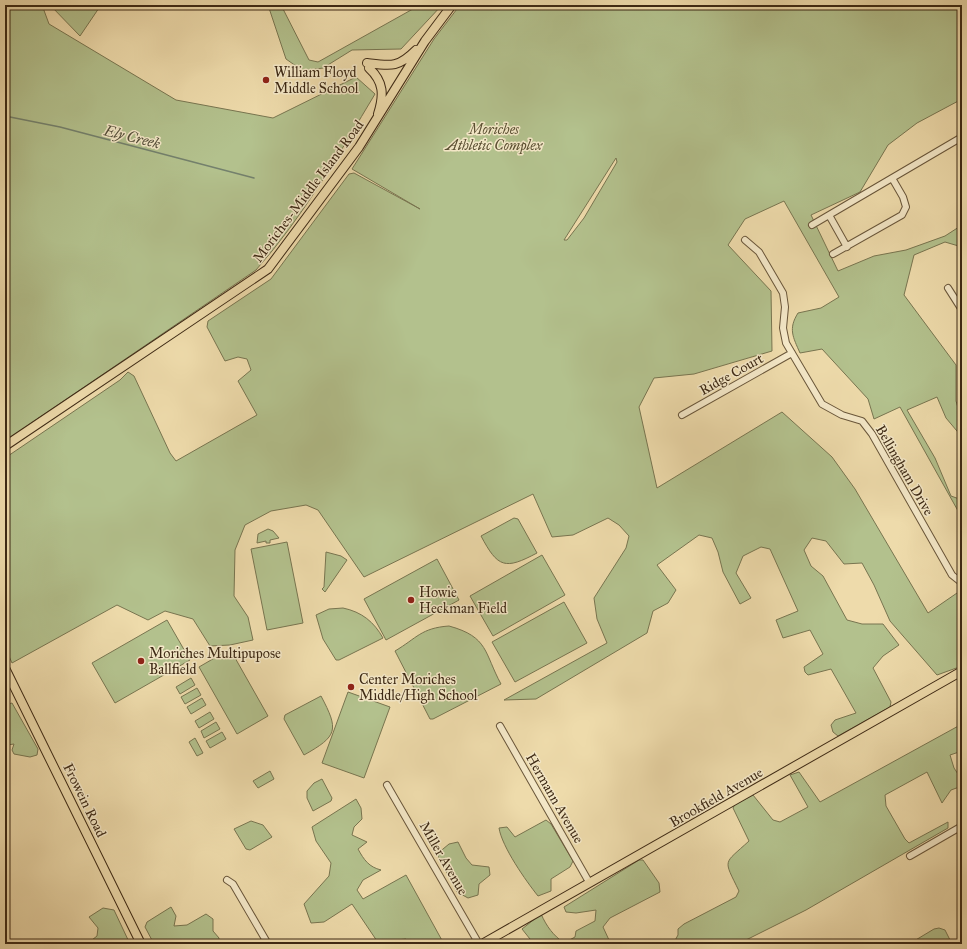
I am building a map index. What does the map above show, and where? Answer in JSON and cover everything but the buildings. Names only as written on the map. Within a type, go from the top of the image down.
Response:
[{"type":"main road","name":"Moriches-Middle Island Road","points":[[5,446],[265,272],[272,265],[376,122],[425,41],[452,5]]},
{"type":"main road","points":[[376,122],[382,100],[382,87],[368,65],[396,65],[406,59],[425,41]]},
{"type":"main road","name":"Frowein Road","points":[[5,668],[141,944]]},
{"type":"main road","name":"Brookfield Avenue","points":[[482,944],[962,671]]},
{"type":"street","points":[[812,225],[962,136]]},
{"type":"street","points":[[833,254],[902,215],[906,206],[903,197],[892,178]]},
{"type":"street","points":[[829,215],[847,247]]},
{"type":"street","name":"Bellingham Drive","points":[[745,240],[759,252],[783,292],[785,307],[783,328],[786,343],[822,404],[842,415],[862,421],[872,434],[952,575],[962,583]]},
{"type":"street","points":[[948,288],[962,310]]},
{"type":"street","name":"Ridge Court","points":[[682,415],[792,353]]},
{"type":"street","name":"Hermann Avenue","points":[[500,726],[589,882]]},
{"type":"street","name":"Miller Avenue","points":[[388,785],[479,944]]},
{"type":"street","points":[[910,856],[962,826]]},
{"type":"street","points":[[227,880],[233,884],[268,944]]},
{"type":"green space","points":[[5,5],[42,5],[49,24],[176,100],[273,118],[356,77],[375,94],[320,185],[289,229],[256,270],[5,441]]},
{"type":"green space","points":[[50,5],[101,5],[80,36]]},
{"type":"green space","points":[[268,5],[281,5],[309,60],[318,62],[420,5],[442,5],[401,49],[352,50],[323,68],[303,71],[286,59]]},
{"type":"green space","name":"Moriches Athletic Complex","points":[[460,5],[485,5],[492,10],[487,5],[962,5],[962,99],[917,123],[888,145],[860,192],[811,215],[838,271],[874,256],[906,250],[945,236],[962,225],[962,247],[945,242],[914,255],[904,295],[956,365],[956,401],[962,421],[962,437],[946,418],[937,397],[907,410],[935,458],[951,496],[962,500],[962,518],[900,407],[874,419],[868,399],[822,349],[800,353],[792,328],[798,313],[821,308],[839,297],[784,201],[745,219],[728,245],[771,291],[772,351],[694,374],[654,378],[639,407],[657,488],[782,412],[832,457],[855,489],[928,613],[957,593],[962,595],[962,666],[937,675],[890,621],[874,585],[862,563],[844,564],[826,541],[812,538],[804,550],[811,566],[823,576],[847,620],[862,624],[883,624],[899,645],[883,656],[873,668],[891,702],[890,707],[838,736],[833,732],[831,725],[835,720],[856,713],[831,669],[808,675],[805,672],[804,667],[823,654],[810,630],[783,638],[776,620],[798,611],[770,549],[761,547],[743,556],[736,573],[751,598],[740,604],[723,572],[718,552],[712,538],[699,535],[657,565],[676,590],[668,603],[653,611],[647,633],[536,699],[504,700],[607,643],[597,619],[594,598],[626,548],[629,536],[619,525],[608,518],[573,535],[552,537],[533,494],[364,577],[318,510],[306,505],[271,511],[245,525],[235,550],[234,596],[248,617],[253,640],[230,645],[210,646],[193,619],[165,611],[148,620],[117,605],[12,663],[5,647],[5,458],[120,380],[128,372],[134,376],[170,453],[176,461],[257,415],[238,381],[251,370],[247,359],[238,357],[225,361],[207,327],[208,321],[271,279],[349,174],[354,173],[420,209],[352,169],[434,39]],"holes":[[[616,158],[617,162],[584,218],[567,240],[564,240]]]},
{"type":"green space","points":[[514,518],[518,519],[537,553],[517,562],[510,564],[503,563],[492,555],[481,536]]},
{"type":"green space","points":[[268,529],[273,531],[279,538],[270,540],[270,543],[266,543],[266,541],[257,543],[258,534]]},
{"type":"green space","points":[[287,542],[303,623],[267,630],[251,549]]},
{"type":"green space","points":[[326,552],[341,556],[347,560],[325,592],[322,589],[324,587]]},
{"type":"green space","points":[[542,555],[565,595],[493,636],[470,596]]},
{"type":"green space","name":"Howie Heckman Field","points":[[437,559],[459,600],[386,640],[364,599]]},
{"type":"green space","points":[[564,602],[587,643],[515,682],[492,642]]},
{"type":"green space","points":[[343,608],[356,612],[367,618],[376,627],[383,638],[339,660],[336,660],[323,639],[316,615],[329,609]]},
{"type":"green space","name":"Moriches Multipupose Ballfield","points":[[167,620],[190,660],[115,703],[92,663]]},
{"type":"green space","points":[[449,626],[472,635],[479,641],[488,655],[501,684],[433,719],[430,719],[395,651],[425,631]]},
{"type":"green space","points":[[230,649],[268,716],[237,734],[199,667]]},
{"type":"green space","points":[[191,678],[195,685],[180,694],[176,687]]},
{"type":"green space","points":[[197,688],[201,695],[185,704],[181,697]]},
{"type":"green space","points":[[348,692],[390,707],[364,778],[322,763]]},
{"type":"green space","points":[[321,696],[331,717],[332,731],[324,743],[304,755],[284,719],[285,715]]},
{"type":"green space","points":[[202,698],[206,705],[191,714],[187,707]]},
{"type":"green space","points":[[12,703],[38,749],[37,755],[30,757],[14,754],[12,750],[14,744],[7,745],[5,748],[5,705]]},
{"type":"green space","points":[[210,712],[214,719],[199,728],[195,721]]},
{"type":"green space","points":[[216,722],[220,729],[204,738],[201,731]]},
{"type":"green space","points":[[962,724],[962,751],[950,755],[954,768],[962,780],[962,786],[951,790],[942,803],[927,772],[885,795],[886,806],[905,839],[909,843],[948,822],[948,828],[806,910],[738,944],[673,944],[678,935],[678,929],[684,924],[736,897],[739,891],[730,873],[728,863],[734,854],[749,841],[733,808],[735,804],[753,795],[773,820],[780,822],[808,807],[790,775],[799,772],[820,802]]},
{"type":"green space","points":[[222,732],[226,739],[210,748],[206,741]]},
{"type":"green space","points":[[195,738],[203,753],[197,756],[189,742]]},
{"type":"green space","points":[[270,771],[274,779],[258,788],[253,781]]},
{"type":"green space","points":[[322,779],[332,798],[331,801],[313,811],[307,798],[307,791],[314,783]]},
{"type":"green space","points":[[356,799],[361,808],[362,819],[354,827],[352,835],[367,842],[358,849],[367,862],[373,867],[381,870],[363,880],[357,890],[363,899],[406,875],[444,944],[408,944],[406,939],[387,941],[384,944],[379,944],[352,904],[324,922],[311,923],[304,904],[329,876],[331,863],[316,841],[312,827]]},
{"type":"green space","points":[[546,820],[551,824],[573,861],[570,867],[551,879],[551,891],[538,896],[509,854],[499,828],[507,827],[515,837]]},
{"type":"green space","points":[[251,821],[263,825],[272,837],[250,850],[246,849],[234,829]]},
{"type":"green space","points":[[458,842],[466,858],[472,865],[489,867],[490,875],[479,884],[478,895],[468,898],[457,892],[437,854],[449,844]]},
{"type":"green space","points":[[639,860],[643,860],[659,883],[660,892],[610,918],[603,927],[609,940],[618,944],[534,944],[522,929],[541,914],[551,930],[564,943],[575,937],[576,931],[595,921],[596,910],[576,913],[566,912],[564,907]]},
{"type":"green space","points":[[171,907],[176,916],[174,926],[187,925],[206,914],[213,919],[213,931],[219,938],[219,944],[154,944],[145,927],[147,922]]},
{"type":"green space","points":[[103,908],[114,910],[130,944],[87,944],[97,936],[98,928],[89,917]]},
{"type":"green space","points":[[939,928],[945,930],[952,944],[909,944],[934,929]]},
{"type":"waterway","name":"Ely Creek","points":[[5,116],[60,127],[254,178]]},
{"type":"place","name":"William Floyd Middle School","points":[[266,80]]},
{"type":"place","name":"Howie Heckman Field","points":[[411,600]]},
{"type":"place","name":"Moriches Multipupose Ballfield","points":[[141,661]]},
{"type":"place","name":"Center Moriches Middle/High School","points":[[351,687]]}]
